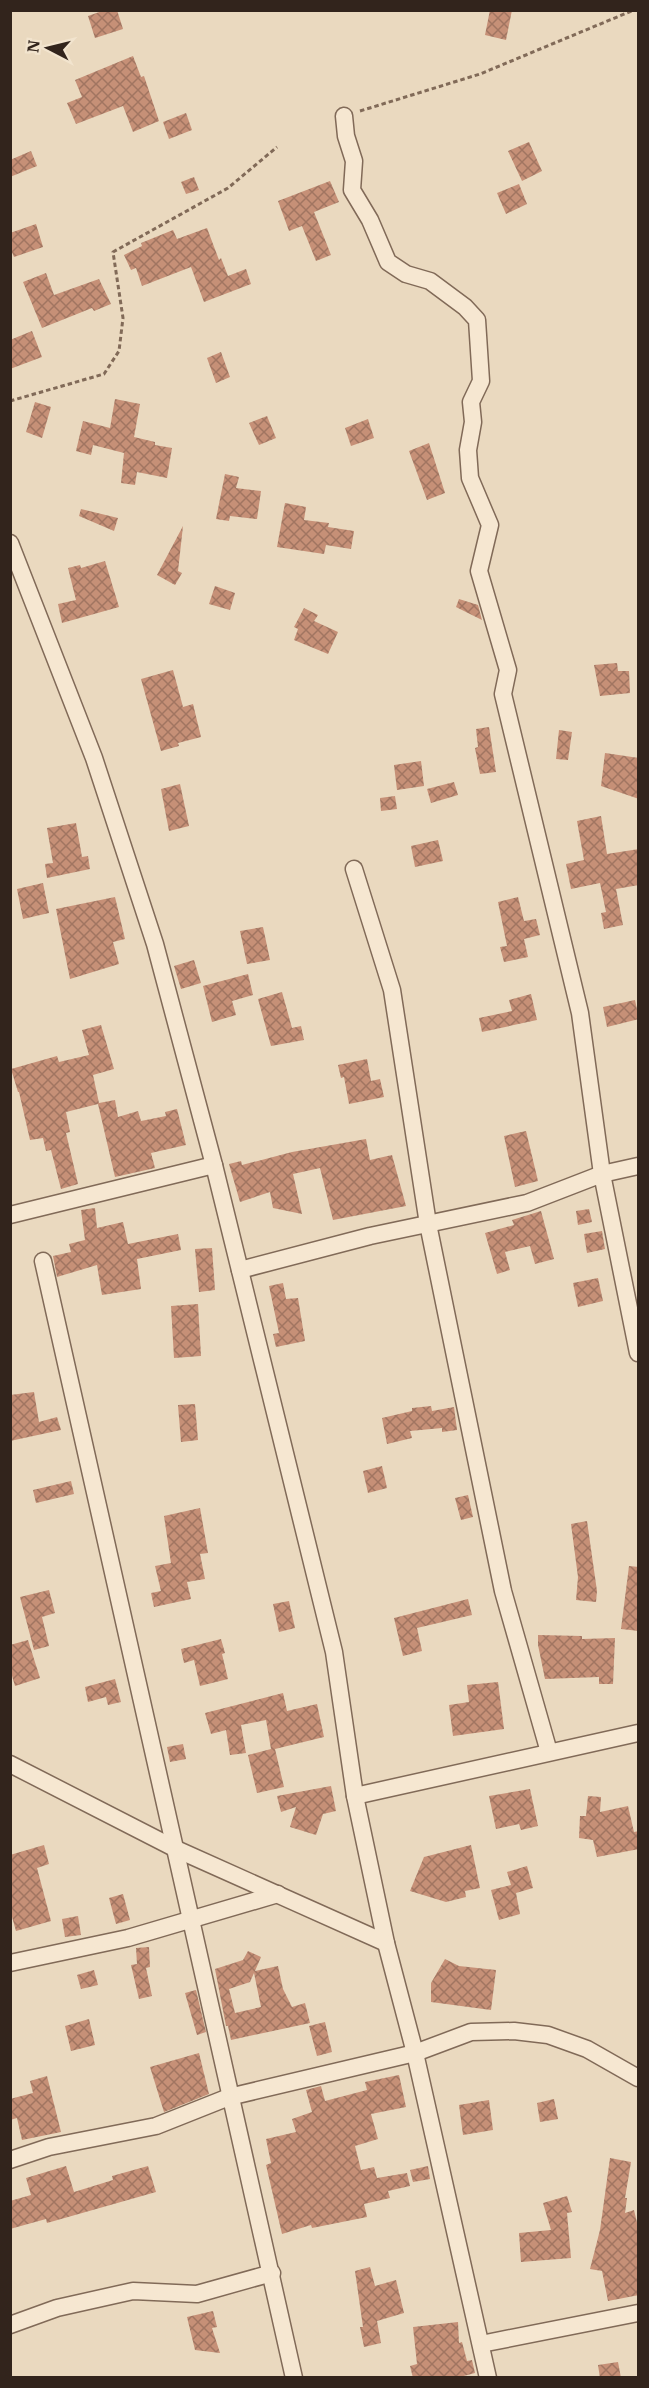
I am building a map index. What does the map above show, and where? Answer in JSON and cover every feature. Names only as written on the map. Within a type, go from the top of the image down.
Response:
[{"type":"street","points":[[344,116],[346,136],[354,161],[352,190],[370,220],[388,261],[406,274],[430,281],[465,307],[477,320],[481,381],[471,402],[473,422],[468,459],[470,478],[490,525],[479,571],[508,670],[503,694],[580,1013],[603,1174],[639,1353]]},
{"type":"street","points":[[10,543],[94,758],[155,944],[214,1165],[334,1652],[355,1796],[386,1943],[415,2053],[488,2378]]},
{"type":"street","points":[[354,869],[392,990],[428,1224],[503,1591],[549,1752]]},
{"type":"street","points":[[10,1215],[214,1165]]},
{"type":"street","points":[[240,1270],[370,1236],[527,1203],[603,1174],[639,1166]]},
{"type":"street","points":[[43,1261],[294,2378]]},
{"type":"street","points":[[355,1796],[639,1733]]},
{"type":"street","points":[[10,1764],[176,1849],[386,1943]]},
{"type":"street","points":[[10,1963],[128,1938],[278,1894]]},
{"type":"street","points":[[10,2160],[49,2146],[156,2126],[230,2097],[415,2053],[471,2032],[514,2031],[548,2035],[577,2046],[639,2078]]},
{"type":"street","points":[[10,2325],[57,2308],[133,2291],[197,2294],[272,2272]]},
{"type":"street","points":[[481,2344],[639,2313]]},
{"type":"path","points":[[344,116],[480,74],[634,10]]},
{"type":"path","points":[[10,401],[104,374],[119,351],[123,318],[113,252],[228,188],[277,147]]},
{"type":"building","points":[[105,10],[117,10],[123,29],[95,38],[88,16]]},
{"type":"building","points":[[490,10],[512,10],[506,40],[485,35]]},
{"type":"building","points":[[133,56],[141,77],[144,76],[159,121],[133,132],[123,106],[76,124],[67,103],[82,97],[75,80]]},
{"type":"building","points":[[186,113],[192,130],[169,139],[163,122]]},
{"type":"building","points":[[529,142],[542,171],[522,181],[508,151]]},
{"type":"building","points":[[31,151],[37,166],[10,177],[10,160]]},
{"type":"building","points":[[194,177],[199,190],[186,194],[181,182]]},
{"type":"building","points":[[330,181],[339,202],[314,212],[331,255],[316,261],[302,226],[289,231],[278,201]]},
{"type":"building","points":[[519,184],[527,204],[506,214],[497,193]]},
{"type":"building","points":[[36,224],[43,247],[14,257],[10,248],[10,233]]},
{"type":"building","points":[[207,228],[219,260],[221,258],[228,276],[246,269],[251,284],[204,302],[191,267],[142,286],[136,268],[131,270],[124,255],[142,246],[141,243],[173,230],[177,239]]},
{"type":"building","points":[[46,273],[54,295],[99,279],[111,304],[94,311],[92,308],[42,328],[23,282]]},
{"type":"building","points":[[32,331],[42,357],[10,369],[10,340]]},
{"type":"building","points":[[221,352],[230,377],[216,383],[207,358]]},
{"type":"building","points":[[115,399],[140,404],[134,437],[155,442],[155,445],[172,448],[167,478],[137,472],[135,485],[121,483],[124,453],[93,445],[91,455],[76,451],[83,421],[110,428]]},
{"type":"building","points":[[35,402],[51,407],[42,438],[26,432]]},
{"type":"building","points":[[267,416],[276,438],[259,445],[249,423]]},
{"type":"building","points":[[368,419],[374,438],[351,446],[345,428]]},
{"type":"building","points":[[429,443],[445,493],[427,500],[409,451]]},
{"type":"building","points":[[225,474],[239,477],[236,488],[261,491],[257,519],[230,516],[229,521],[216,519]]},
{"type":"building","points":[[285,503],[306,507],[304,520],[329,523],[328,527],[354,531],[351,549],[326,545],[324,554],[277,547]]},
{"type":"building","points":[[81,509],[118,518],[114,531],[79,516]]},
{"type":"building","points":[[183,526],[178,571],[182,573],[175,585],[157,575]]},
{"type":"building","points":[[105,561],[119,607],[62,623],[58,604],[76,600],[68,568],[80,565],[81,568]]},
{"type":"building","points":[[215,586],[235,593],[230,610],[209,604]]},
{"type":"building","points":[[459,599],[478,605],[482,620],[456,607]]},
{"type":"building","points":[[304,608],[318,615],[314,621],[338,632],[328,654],[294,640],[298,629],[294,627]]},
{"type":"building","points":[[617,663],[618,671],[629,671],[630,693],[600,696],[594,665]]},
{"type":"building","points":[[173,670],[183,707],[193,704],[201,737],[178,743],[179,746],[161,751],[141,679]]},
{"type":"building","points":[[489,727],[496,772],[480,774],[475,748],[478,747],[476,729]]},
{"type":"building","points":[[559,730],[572,732],[568,760],[556,759]]},
{"type":"building","points":[[605,753],[639,758],[639,799],[601,786]]},
{"type":"building","points":[[421,761],[424,786],[397,790],[394,765]]},
{"type":"building","points":[[454,782],[458,795],[431,803],[427,789]]},
{"type":"building","points":[[180,784],[189,826],[169,831],[161,789]]},
{"type":"building","points":[[395,796],[397,809],[381,811],[380,798]]},
{"type":"building","points":[[601,816],[607,854],[639,849],[639,885],[616,889],[623,925],[604,929],[601,913],[606,912],[600,883],[571,889],[566,864],[584,860],[577,821]]},
{"type":"building","points":[[76,823],[82,857],[88,856],[90,869],[47,878],[45,864],[53,863],[47,828]]},
{"type":"building","points":[[438,840],[443,861],[415,867],[411,846]]},
{"type":"building","points":[[43,883],[49,913],[23,919],[17,889]]},
{"type":"building","points":[[115,897],[125,939],[113,942],[119,964],[70,979],[56,909]]},
{"type":"building","points":[[518,897],[524,921],[536,919],[540,935],[524,939],[528,957],[504,962],[500,947],[507,946],[498,902]]},
{"type":"building","points":[[263,927],[270,960],[247,964],[240,931]]},
{"type":"building","points":[[194,960],[201,983],[181,989],[174,966]]},
{"type":"building","points":[[248,974],[253,995],[232,1001],[236,1015],[212,1022],[203,986]]},
{"type":"building","points":[[282,992],[292,1028],[301,1026],[304,1040],[271,1046],[258,999]]},
{"type":"building","points":[[531,994],[537,1020],[482,1032],[479,1018],[512,1011],[509,1000]]},
{"type":"building","points":[[635,1000],[639,1019],[607,1027],[603,1007]]},
{"type":"building","points":[[101,1025],[114,1069],[93,1075],[99,1103],[115,1100],[118,1117],[138,1111],[141,1121],[166,1116],[165,1112],[177,1109],[186,1145],[151,1153],[155,1168],[115,1177],[98,1104],[66,1112],[70,1132],[66,1133],[78,1184],[61,1189],[51,1150],[46,1151],[43,1138],[30,1140],[11,1069],[57,1056],[59,1062],[89,1055],[82,1030]]},
{"type":"building","points":[[367,1059],[371,1081],[380,1079],[384,1097],[349,1104],[344,1077],[341,1078],[338,1065]]},
{"type":"building","points":[[526,1131],[538,1181],[515,1187],[504,1136]]},
{"type":"building","points":[[366,1139],[370,1160],[392,1155],[406,1206],[333,1220],[320,1168],[293,1174],[302,1214],[273,1208],[270,1192],[240,1202],[229,1164],[241,1161],[242,1165],[292,1152]]},
{"type":"building","points":[[95,1208],[97,1228],[123,1222],[128,1244],[178,1234],[181,1250],[137,1259],[141,1289],[102,1295],[97,1265],[57,1277],[53,1256],[71,1252],[69,1244],[85,1240],[81,1210]]},
{"type":"building","points":[[589,1209],[592,1222],[578,1225],[576,1211]]},
{"type":"building","points":[[541,1211],[554,1259],[535,1264],[530,1246],[505,1252],[510,1270],[497,1274],[485,1233],[514,1225],[512,1220]]},
{"type":"building","points":[[602,1231],[605,1249],[587,1253],[584,1234]]},
{"type":"building","points":[[212,1248],[215,1290],[199,1292],[195,1249]]},
{"type":"building","points":[[598,1278],[603,1301],[578,1307],[573,1283]]},
{"type":"building","points":[[283,1283],[286,1299],[298,1298],[305,1341],[276,1347],[273,1334],[279,1333],[269,1286]]},
{"type":"building","points":[[198,1304],[201,1356],[174,1358],[171,1306]]},
{"type":"building","points":[[34,1392],[39,1422],[57,1417],[61,1430],[10,1441],[10,1395]]},
{"type":"building","points":[[195,1404],[198,1440],[181,1442],[178,1405]]},
{"type":"building","points":[[431,1406],[432,1411],[454,1407],[457,1430],[442,1432],[442,1428],[410,1431],[412,1438],[387,1444],[382,1418],[412,1411],[412,1408]]},
{"type":"building","points":[[382,1466],[387,1488],[368,1493],[363,1471]]},
{"type":"building","points":[[71,1481],[74,1494],[36,1503],[33,1490]]},
{"type":"building","points":[[468,1495],[473,1517],[461,1520],[455,1498]]},
{"type":"building","points":[[200,1508],[208,1553],[200,1554],[205,1579],[187,1582],[191,1599],[154,1607],[151,1593],[161,1591],[155,1566],[171,1563],[164,1516]]},
{"type":"building","points":[[587,1521],[597,1591],[596,1602],[576,1600],[578,1577],[571,1524]]},
{"type":"building","points":[[629,1566],[639,1567],[639,1631],[621,1629]]},
{"type":"building","points":[[49,1590],[55,1613],[42,1617],[49,1646],[34,1650],[20,1597]]},
{"type":"building","points":[[468,1599],[472,1615],[417,1628],[422,1651],[403,1656],[394,1618]]},
{"type":"building","points":[[289,1601],[295,1628],[279,1632],[273,1604]]},
{"type":"building","points":[[538,1635],[582,1636],[582,1639],[615,1638],[613,1684],[599,1684],[599,1677],[545,1679]]},
{"type":"building","points":[[221,1639],[228,1679],[200,1686],[194,1660],[184,1663],[181,1649]]},
{"type":"building","points":[[28,1640],[40,1678],[15,1686],[10,1669],[10,1645]]},
{"type":"building","points":[[115,1679],[121,1702],[108,1705],[106,1697],[88,1702],[85,1687]]},
{"type":"building","points":[[498,1682],[504,1729],[453,1736],[449,1705],[469,1702],[467,1685]]},
{"type":"building","points":[[283,1693],[287,1711],[317,1704],[324,1737],[275,1749],[284,1787],[257,1793],[248,1755],[271,1749],[266,1720],[241,1725],[246,1753],[230,1755],[226,1730],[211,1734],[205,1713]]},
{"type":"building","points":[[183,1744],[186,1759],[170,1762],[167,1747]]},
{"type":"building","points":[[331,1786],[336,1811],[323,1814],[316,1835],[290,1827],[296,1807],[281,1812],[277,1796]]},
{"type":"building","points":[[530,1789],[538,1826],[521,1830],[519,1824],[496,1829],[489,1796]]},
{"type":"building","points":[[588,1796],[601,1797],[600,1812],[628,1806],[634,1832],[639,1831],[639,1849],[597,1857],[593,1840],[579,1838],[580,1816],[586,1816]]},
{"type":"building","points":[[44,1845],[49,1864],[37,1868],[51,1921],[16,1931],[10,1910],[10,1855]]},
{"type":"building","points":[[471,1845],[480,1888],[465,1891],[466,1897],[446,1902],[410,1891],[424,1857]]},
{"type":"building","points":[[527,1866],[533,1888],[516,1893],[520,1914],[499,1920],[491,1890],[511,1885],[507,1872]]},
{"type":"building","points":[[123,1894],[130,1920],[116,1924],[109,1898]]},
{"type":"building","points":[[78,1916],[81,1935],[65,1937],[62,1919]]},
{"type":"building","points":[[149,1947],[150,1967],[146,1968],[152,1996],[139,1999],[131,1965],[137,1964],[136,1948]]},
{"type":"building","points":[[248,1951],[261,1957],[255,1971],[278,1966],[283,1989],[292,2007],[305,2003],[310,2023],[231,2040],[215,1969],[243,1960]],"holes":[[[254,1973],[261,2007],[235,2013],[229,1989],[250,1982]]]},
{"type":"building","points":[[445,1959],[459,1966],[496,1970],[491,2010],[431,2002],[431,1983]]},
{"type":"building","points":[[94,1970],[98,1985],[81,1989],[77,1975]]},
{"type":"building","points":[[196,1990],[206,2032],[197,2035],[185,1993]]},
{"type":"building","points":[[89,2019],[95,2045],[71,2051],[65,2026]]},
{"type":"building","points":[[325,2022],[332,2052],[317,2056],[309,2026]]},
{"type":"building","points":[[199,2053],[209,2094],[164,2112],[150,2067]]},
{"type":"building","points":[[399,2075],[406,2107],[371,2114],[378,2139],[355,2146],[361,2170],[374,2167],[377,2178],[407,2173],[410,2186],[388,2191],[390,2198],[364,2204],[367,2217],[312,2228],[311,2225],[282,2234],[266,2165],[271,2163],[266,2139],[296,2132],[292,2119],[312,2112],[306,2090],[321,2086],[325,2101],[367,2090],[365,2082]]},
{"type":"building","points":[[47,2076],[61,2132],[22,2140],[17,2118],[10,2120],[10,2099],[33,2093],[30,2081]]},
{"type":"building","points":[[554,2099],[558,2119],[540,2122],[537,2103]]},
{"type":"building","points":[[489,2100],[493,2130],[463,2135],[459,2105]]},
{"type":"building","points":[[610,2158],[631,2162],[625,2213],[634,2210],[639,2231],[639,2295],[608,2301],[602,2271],[590,2269],[600,2230]]},
{"type":"building","points":[[66,2166],[74,2192],[113,2180],[112,2176],[148,2166],[156,2192],[47,2223],[46,2219],[10,2229],[10,2201],[31,2195],[26,2178]]},
{"type":"building","points":[[428,2166],[430,2179],[413,2182],[410,2170]]},
{"type":"building","points":[[567,2196],[572,2212],[567,2213],[571,2258],[521,2262],[519,2233],[551,2230],[543,2203]]},
{"type":"building","points":[[370,2267],[375,2286],[396,2280],[404,2313],[377,2321],[381,2343],[364,2347],[355,2271]]},
{"type":"building","points":[[213,2311],[217,2327],[212,2328],[220,2353],[195,2350],[187,2317]]},
{"type":"building","points":[[458,2322],[459,2343],[462,2342],[467,2361],[472,2360],[475,2373],[456,2378],[413,2378],[410,2366],[417,2364],[413,2327]]},
{"type":"building","points":[[618,2362],[621,2378],[600,2378],[598,2365]]}]
